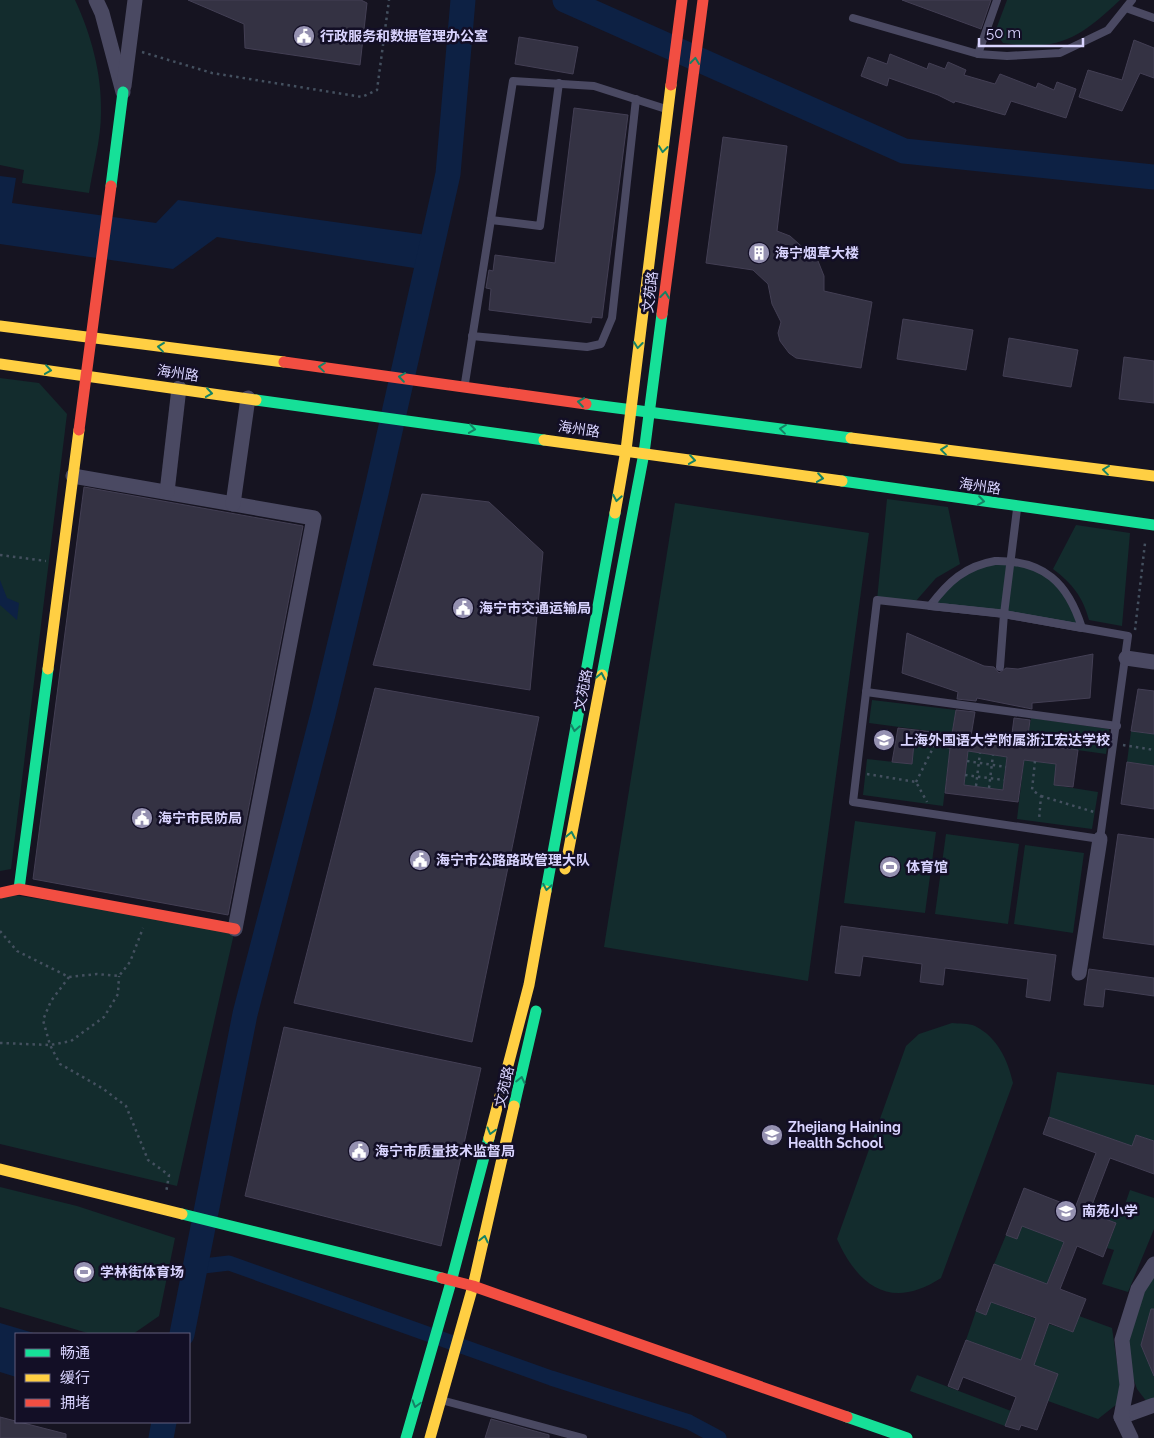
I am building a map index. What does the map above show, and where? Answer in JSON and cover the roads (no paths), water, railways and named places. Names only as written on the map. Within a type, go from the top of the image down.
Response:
[{"type":"main road","name":"文苑路","points":[[406,1438],[451,1282],[529,985],[626,450],[629,409],[682,0]]},
{"type":"main road","name":"文苑路","points":[[562,880],[644,453],[702,3]]},
{"type":"main road","points":[[20,889],[123,92]]},
{"type":"main road","name":"海州路","points":[[0,326],[434,381],[649,412],[1154,476]]},
{"type":"main road","name":"海州路","points":[[0,364],[626,450],[1154,526]]},
{"type":"main road","points":[[0,893],[20,889],[235,930]]},
{"type":"main road","name":"文苑路","points":[[430,1438],[473,1286],[540,996]]},
{"type":"main road","points":[[0,1169],[473,1286],[907,1438]]},
{"type":"street","points":[[96,0],[102,13],[123,92]]},
{"type":"street","points":[[123,92],[135,0]]},
{"type":"street","points":[[167,492],[179,388]]},
{"type":"street","points":[[233,504],[248,398]]},
{"type":"street","points":[[73,476],[314,518],[235,930]]},
{"type":"street","points":[[1126,658],[1154,662]]},
{"type":"street","points":[[1079,973],[1100,839]]},
{"type":"street","points":[[1131,1438],[1121,1416],[1128,1385],[1122,1340],[1138,1289],[1154,1264]]},
{"type":"street","points":[[1121,1416],[1154,1405]]},
{"type":"lane","points":[[978,54],[997,0]]},
{"type":"lane","points":[[853,18],[978,54],[1006,56],[1060,53],[1108,30],[1132,0]]},
{"type":"lane","points":[[1126,8],[1154,18]]},
{"type":"lane","points":[[464,385],[513,81],[594,86],[636,99],[669,105]]},
{"type":"lane","points":[[491,220],[540,226],[559,83]]},
{"type":"lane","points":[[472,336],[587,348],[601,344],[612,318],[636,99]]},
{"type":"lane","points":[[1000,667],[1004,614],[1018,506]]},
{"type":"lane","points":[[930,606],[950,582],[971,568],[995,561],[1010,561],[1033,566],[1055,579],[1072,599],[1082,628],[1004,614]]},
{"type":"lane","points":[[877,600],[930,606],[1004,614],[1128,636],[1100,839],[853,802],[877,600]]},
{"type":"lane","points":[[866,692],[1117,726]]},
{"type":"lane","points":[[442,1400],[583,1438]]},
{"type":"water","points":[[0,176],[16,178],[12,203],[156,223],[178,200],[434,236],[427,270],[217,237],[173,269],[0,244]]},
{"type":"water","points":[[0,580],[7,598],[19,603],[17,620],[0,605]]},
{"type":"water","points":[[0,1323],[34,1333],[15,1333],[15,1377],[0,1372]]},
{"type":"waterway","points":[[182,1333],[245,1014],[323,714],[376,493],[448,174],[463,0]]},
{"type":"waterway","points":[[565,0],[904,151],[1154,177]]},
{"type":"waterway","points":[[195,1267],[229,1263],[551,1378],[689,1422],[719,1438]]},
{"type":"waterway","points":[[161,1438],[164,1423]]},
{"type":"place","name":"行政服务和数据管理办公室","points":[[304,36]]},
{"type":"place","name":"海宁烟草大楼","points":[[759,253]]},
{"type":"place","name":"海宁市交通运输局","points":[[463,608]]},
{"type":"place","name":"上海外国语大学附属浙江宏达学校","points":[[884,740]]},
{"type":"place","name":"海宁市民防局","points":[[142,818]]},
{"type":"place","name":"海宁市公路路政管理大队","points":[[420,860]]},
{"type":"place","name":"体育馆","points":[[890,867]]},
{"type":"place","name":"Zhejiang Haining Health School","points":[[772,1135]]},
{"type":"place","name":"海宁市质量技术监督局","points":[[359,1151]]},
{"type":"place","name":"南苑小学","points":[[1066,1211]]},
{"type":"place","name":"学林街体育场","points":[[84,1272]]}]
